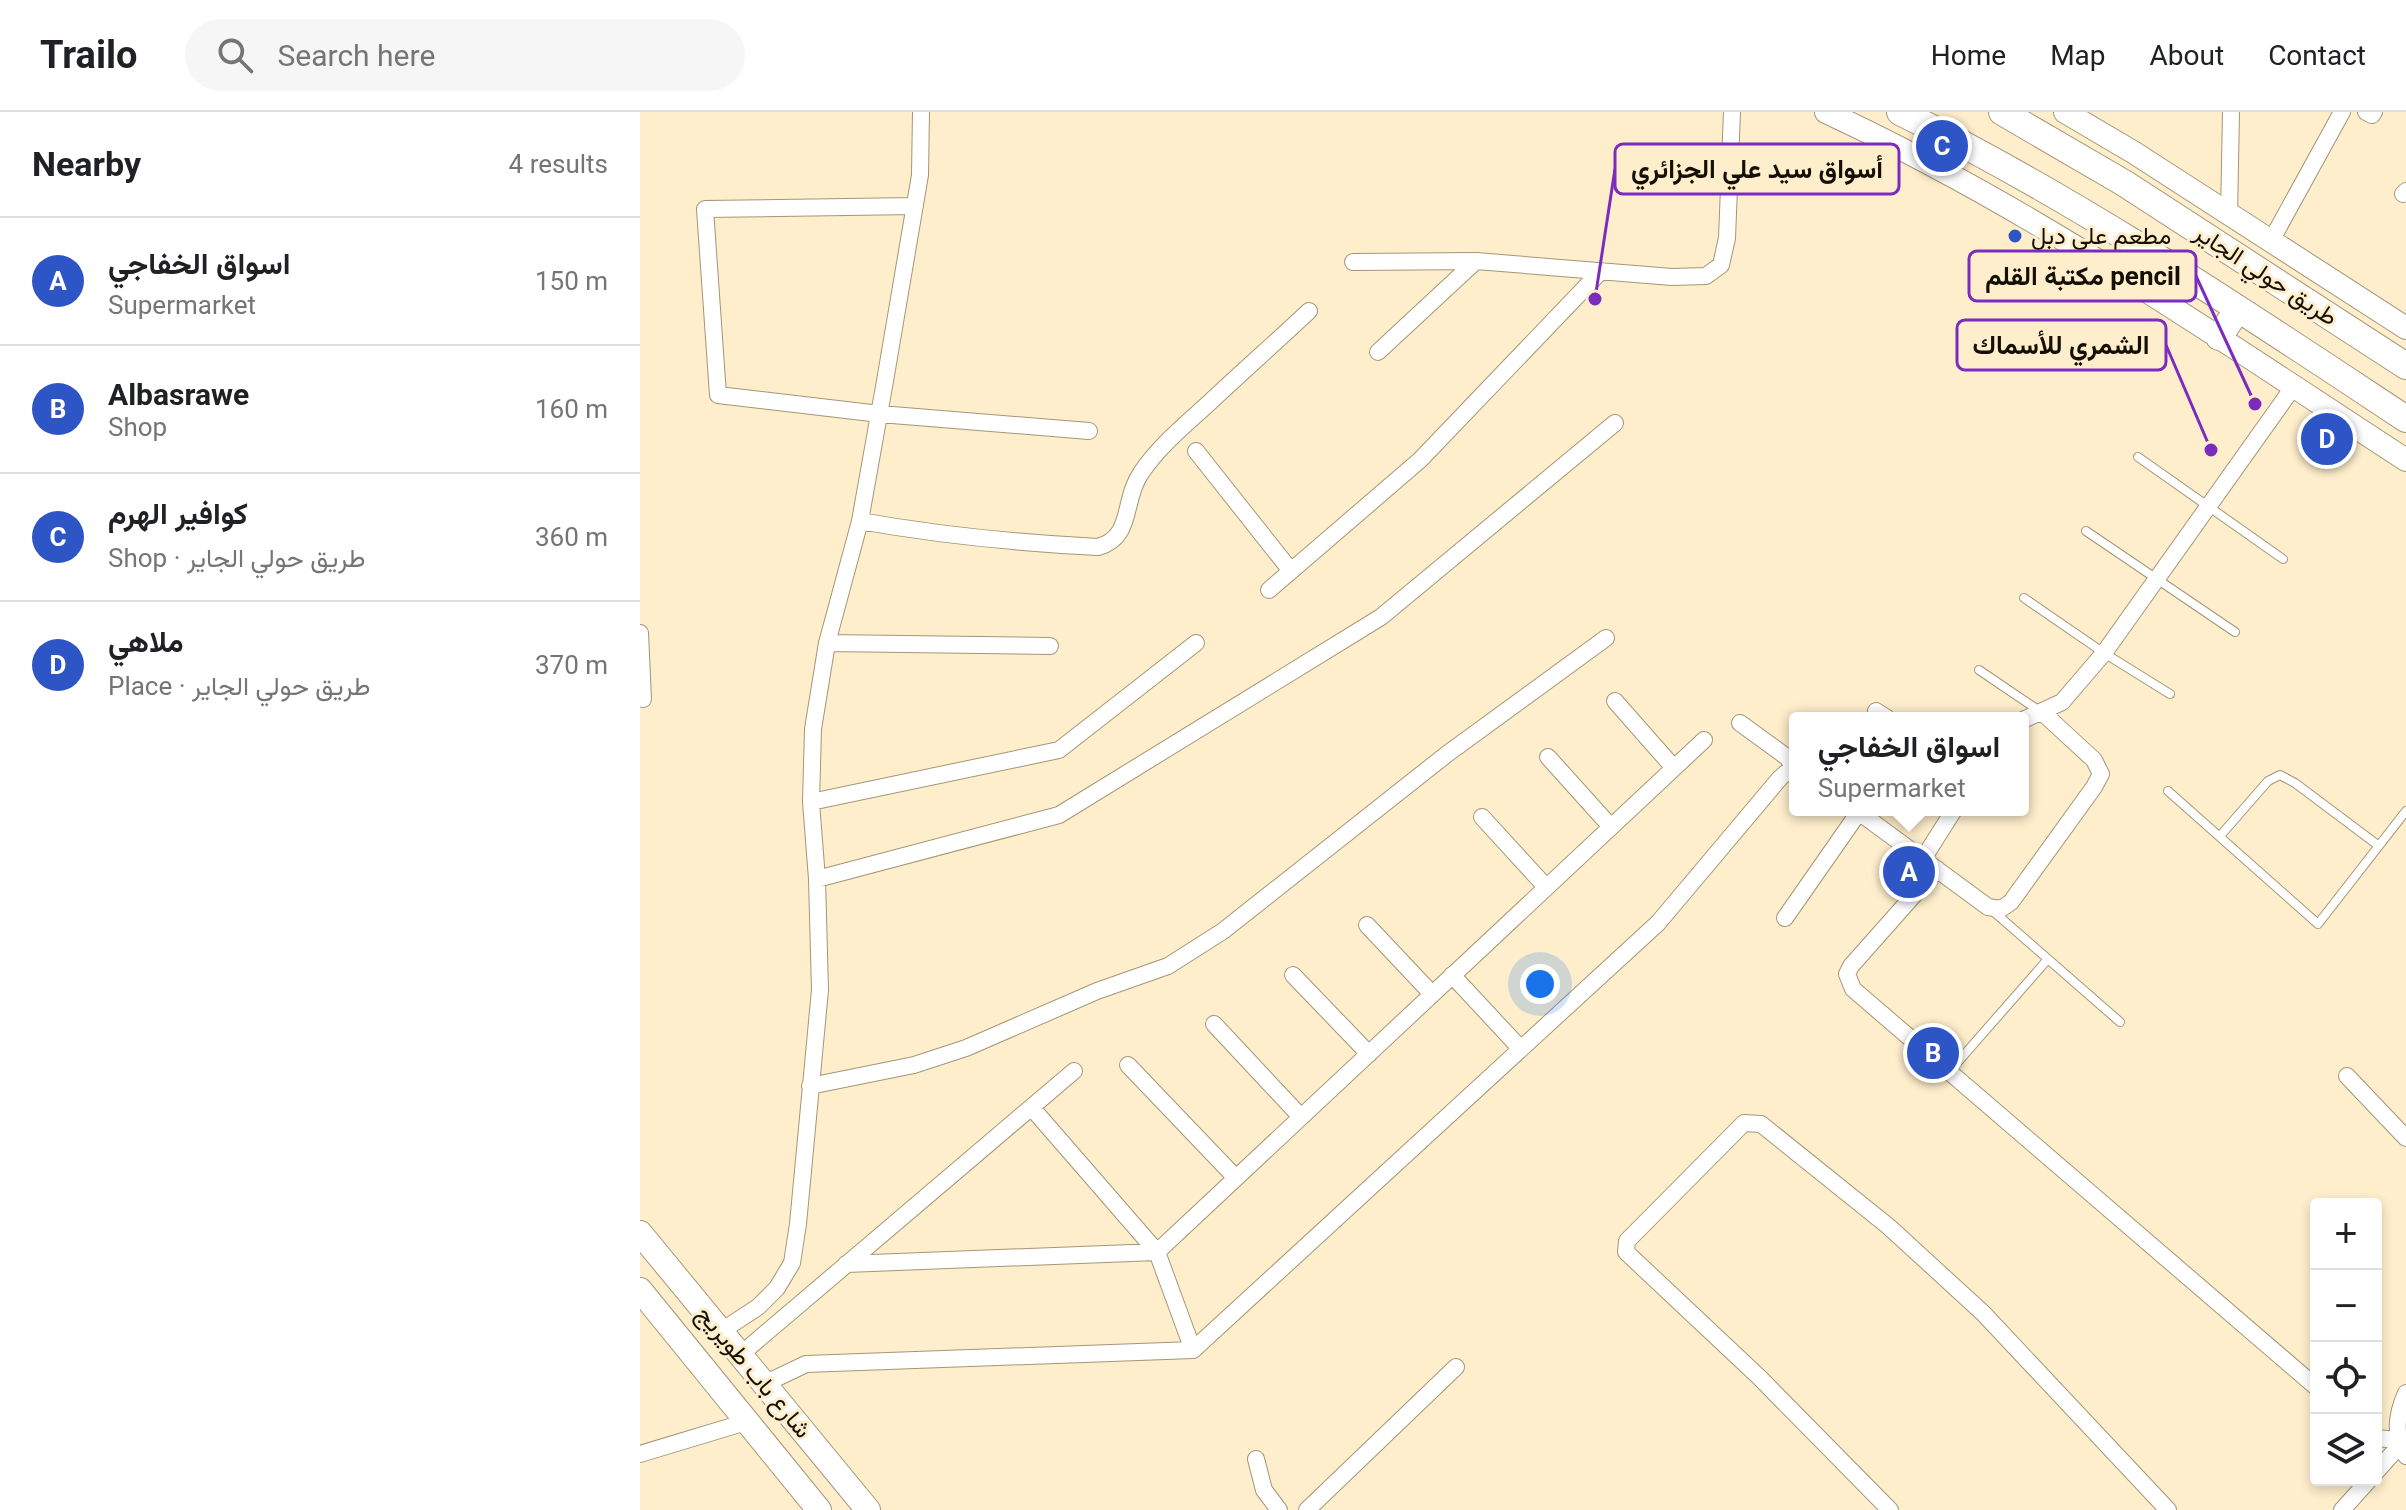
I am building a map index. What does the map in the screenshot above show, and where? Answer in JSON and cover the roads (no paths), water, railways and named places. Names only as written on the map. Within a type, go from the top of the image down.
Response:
[{"type":"highway","name":"طريق حولي الجاير","points":[[1900,112],[2057,195],[2406,419]]},
{"type":"highway","name":"طريق حولي الجاير","points":[[2002,112],[2124,183],[2406,366]]},
{"type":"highway","points":[[2219,337],[2238,309]]},
{"type":"main road","points":[[1826,112],[1977,188],[2050,230],[2406,460]]},
{"type":"main road","points":[[2065,112],[2133,152],[2229,216],[2403,320]]},
{"type":"main road","name":"شارع باب طويريج","points":[[640,1233],[868,1510]]},
{"type":"main road","name":"شارع باب طويريج","points":[[640,1290],[819,1510]]},
{"type":"main road","points":[[689,1350],[703,1352],[709,1349],[715,1345],[720,1332]]},
{"type":"main road","points":[[731,1403],[737,1382],[743,1378],[761,1380]]},
{"type":"street","points":[[720,1332],[758,1307],[777,1288],[792,1263],[820,990],[811,802],[813,729],[827,643],[860,521],[880,414],[920,175],[921,112]]},
{"type":"street","points":[[1353,262],[1476,261],[1672,277],[1706,276],[1721,265],[1727,238],[1732,112]]},
{"type":"street","points":[[2229,216],[2231,112]]},
{"type":"street","points":[[2271,241],[2342,112]]},
{"type":"street","points":[[2366,112],[2372,115],[2374,112]]},
{"type":"street","points":[[915,206],[705,209],[718,395],[880,414],[1089,431]]},
{"type":"street","points":[[1378,352],[1476,261]]},
{"type":"street","points":[[1269,590],[1420,460],[1601,271]]},
{"type":"street","points":[[860,521],[986,539],[1098,547],[1110,544],[1118,539],[1122,529],[1133,484],[1154,454],[1309,311]]},
{"type":"street","points":[[2029,718],[2062,702],[2104,653],[2294,386]]},
{"type":"street","points":[[817,879],[1059,815],[1381,617],[1615,423]]},
{"type":"street","points":[[1196,451],[1291,571]]},
{"type":"street","points":[[640,633],[643,699]]},
{"type":"street","points":[[810,1086],[914,1065],[966,1048],[1097,991],[1168,966],[1223,931],[1447,754],[1606,638]]},
{"type":"street","points":[[827,643],[1050,646]]},
{"type":"street","points":[[811,802],[1059,750],[1196,643]]},
{"type":"street","points":[[1615,701],[1674,768]]},
{"type":"street","points":[[1865,816],[1988,907],[2001,909],[2011,902],[2101,774],[2094,760],[2043,713]]},
{"type":"street","points":[[1740,723],[1789,760]]},
{"type":"street","points":[[846,1264],[1157,1252],[1704,740]]},
{"type":"street","points":[[1548,757],[1611,827]]},
{"type":"street","points":[[761,1380],[806,1364],[1193,1350],[1658,923],[1780,778],[1789,773]]},
{"type":"street","points":[[1785,918],[1855,816]]},
{"type":"street","points":[[1951,816],[1930,864],[1851,966],[1847,974],[1853,989],[2310,1382]]},
{"type":"street","points":[[1482,817],[1546,887]]},
{"type":"street","points":[[1367,925],[1432,994]]},
{"type":"street","points":[[1293,975],[1369,1054]]},
{"type":"street","points":[[1452,975],[1520,1048]]},
{"type":"street","points":[[1214,1024],[1301,1117]]},
{"type":"street","points":[[1128,1065],[1236,1178]]},
{"type":"street","points":[[740,1355],[1074,1071]]},
{"type":"street","points":[[2347,1076],[2406,1138]]},
{"type":"street","points":[[1032,1108],[1157,1252],[1193,1350]]},
{"type":"street","points":[[1890,1510],[1759,1377],[1626,1252],[1627,1241],[1744,1123],[1761,1124],[1910,1245],[1983,1313],[2168,1510]]},
{"type":"street","points":[[1307,1510],[1456,1367]]},
{"type":"street","points":[[2401,1447],[2397,1423],[2406,1393]]},
{"type":"street","points":[[640,1454],[746,1422]]},
{"type":"street","points":[[2382,1439],[2401,1447]]},
{"type":"street","points":[[2382,1466],[2401,1447]]},
{"type":"street","points":[[1256,1459],[1264,1490],[1279,1510]]},
{"type":"street","points":[[2342,1510],[2364,1486]]},
{"type":"lane","points":[[2138,457],[2283,559]]},
{"type":"lane","points":[[2086,531],[2235,632]]},
{"type":"lane","points":[[2024,598],[2170,694]]},
{"type":"lane","points":[[1979,670],[2043,713]]},
{"type":"lane","points":[[2220,836],[2268,781],[2280,775],[2379,846]]},
{"type":"lane","points":[[2168,791],[2318,924],[2406,811]]},
{"type":"lane","points":[[1988,907],[2120,1022]]},
{"type":"lane","points":[[1949,1072],[2048,959]]},
{"type":"place","name":"كوافير الهرم","points":[[1942,146]]},
{"type":"place","name":"مطعم علي دبل","points":[[2015,236]]},
{"type":"place","name":"أسواق سيد علي الجزائري","points":[[1595,299]]},
{"type":"place","name":"مكتبة القلم pencil","points":[[2255,404]]},
{"type":"place","name":"ملاهي","points":[[2327,439]]},
{"type":"place","name":"الشمري للأسماك","points":[[2211,450]]},
{"type":"place","name":"اسواق الخفاجي","points":[[1909,872]]},
{"type":"place","name":"Albasrawe","points":[[1933,1053]]}]
